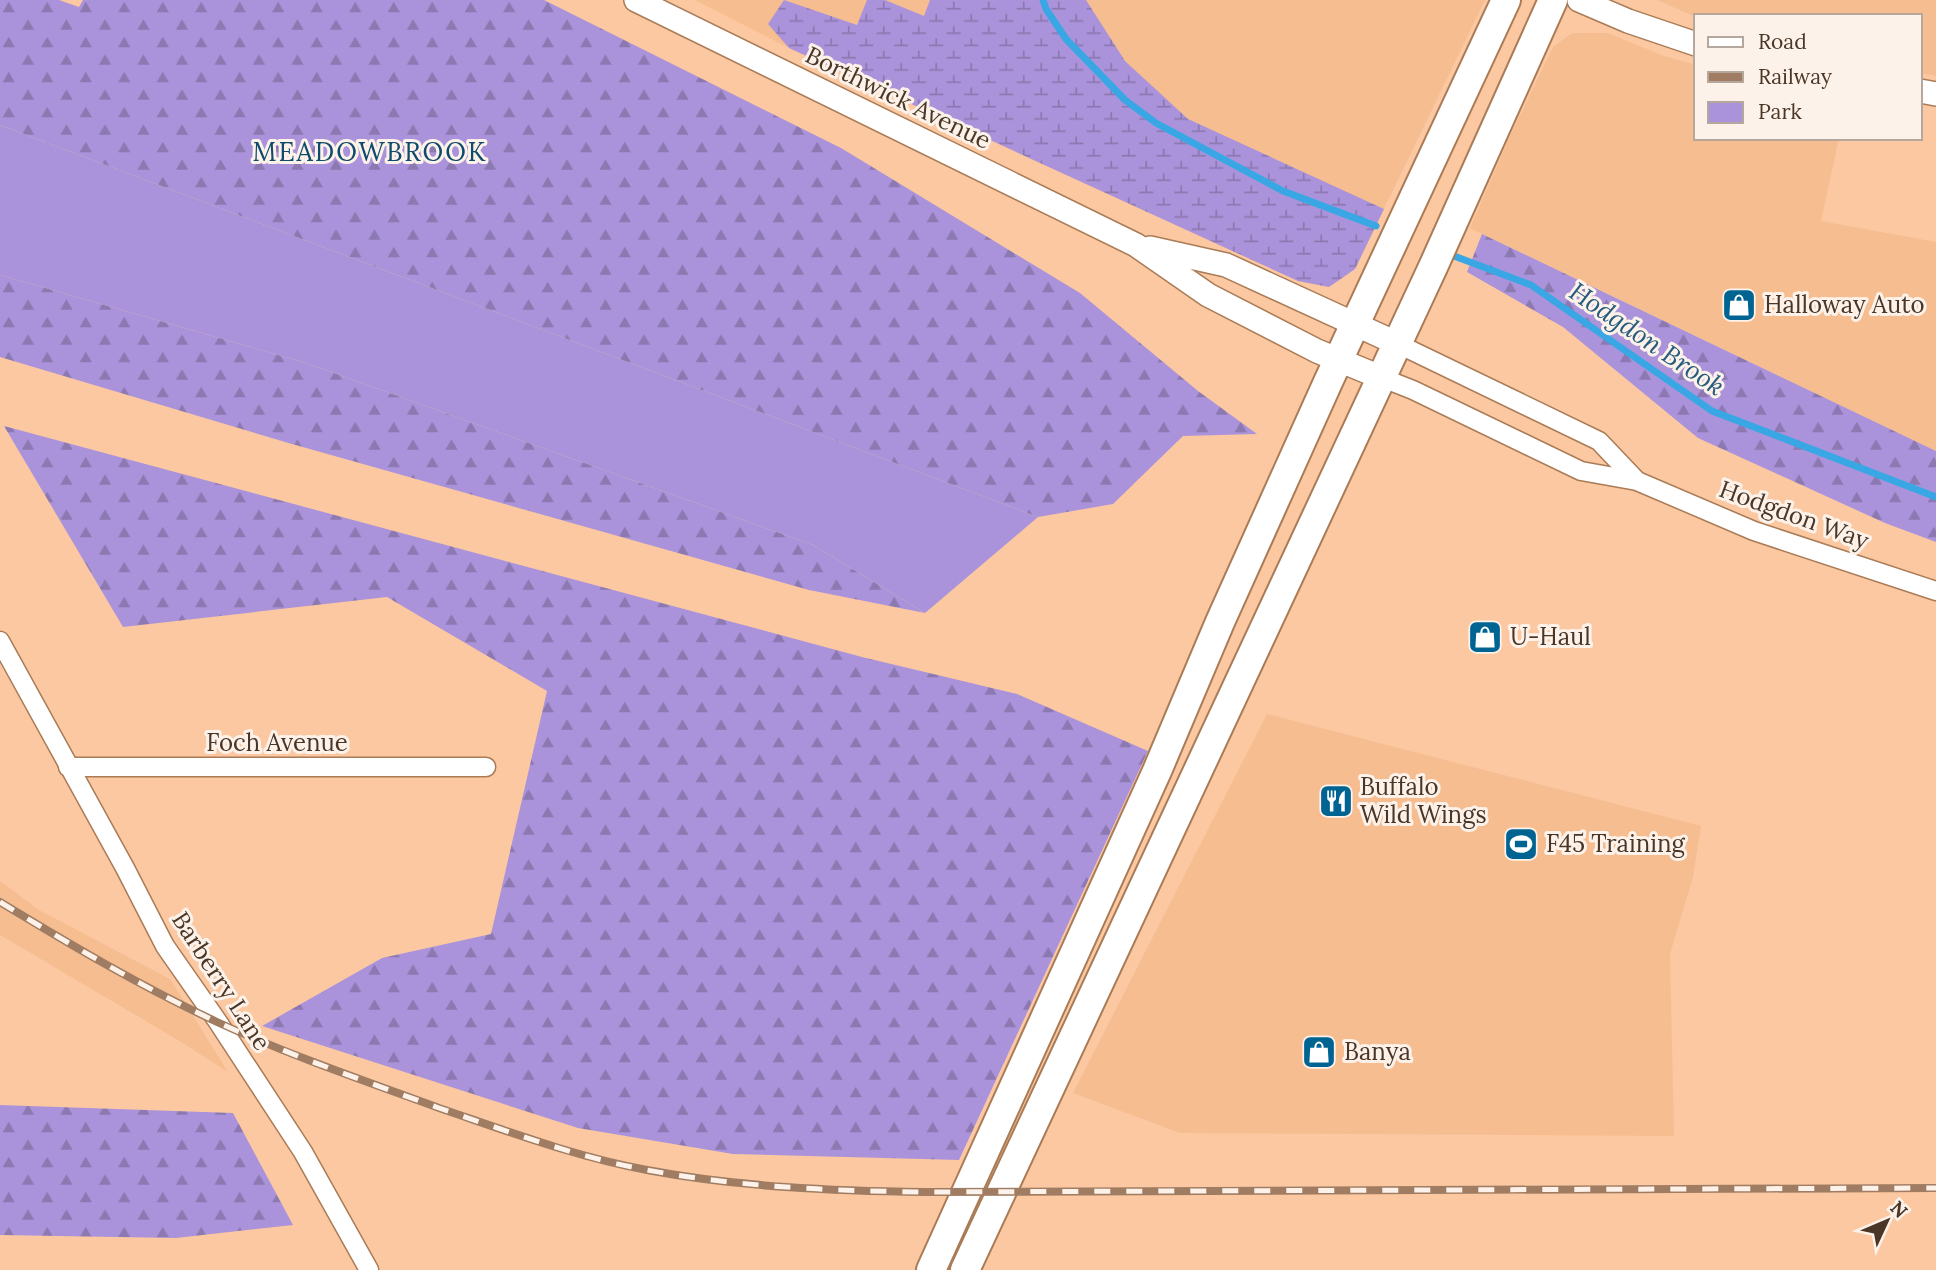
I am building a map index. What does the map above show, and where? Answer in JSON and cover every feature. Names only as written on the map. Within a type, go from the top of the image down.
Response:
[{"type":"main road","points":[[931,1270],[1157,771],[1225,611],[1338,360],[1506,0]]},
{"type":"main road","points":[[965,1270],[1141,896],[1553,0]]},
{"type":"street","name":"Borthwick Avenue","points":[[636,0],[1136,245],[1208,295],[1317,351],[1380,377]]},
{"type":"street","points":[[1578,0],[1694,43]]},
{"type":"street","name":"Borthwick Avenue","points":[[1136,245],[1226,265],[1396,343]]},
{"type":"street","name":"Hodgdon Way","points":[[1396,343],[1599,441],[1637,481]]},
{"type":"street","name":"Hodgdon Way","points":[[1380,377],[1413,390],[1581,471],[1637,481],[1754,531],[1936,591]]},
{"type":"street","name":"Barberry Lane","points":[[0,641],[125,868],[164,946],[303,1152],[369,1270]]},
{"type":"street","name":"Foch Avenue","points":[[68,767],[486,767]]},
{"type":"shaded area","points":[[695,0],[1485,0],[1355,269],[1329,287],[1298,281],[789,48]]},
{"type":"shaded area","points":[[1657,0],[1936,0],[1936,76],[1922,73],[1922,14],[1694,14],[1694,16]]},
{"type":"shaded area","points":[[1572,33],[1608,33],[1664,56],[1694,64],[1694,140],[1839,140],[1821,221],[1936,242],[1936,451],[1470,228],[1553,47]]},
{"type":"shaded area","points":[[1267,714],[1701,826],[1693,877],[1670,954],[1674,1136],[1180,1133],[1073,1093]]},
{"type":"shaded area","points":[[0,881],[39,910],[170,979],[228,1072],[0,935]]},
{"type":"green space","points":[[0,0],[59,0],[79,7],[83,0],[544,0],[841,148],[1080,293],[1198,391],[1257,434],[1183,436],[1113,504],[1038,517],[0,125]]},
{"type":"green space","points":[[784,0],[857,25],[867,0],[885,0],[924,16],[930,0],[1086,0],[1125,61],[1188,119],[1384,209],[1355,269],[1329,287],[1298,281],[789,48],[768,24]]},
{"type":"green space","points":[[0,125],[1038,517],[925,613],[813,545],[306,363],[0,275]]},
{"type":"green space","points":[[1482,234],[1936,451],[1936,542],[1885,523],[1698,438],[1563,327],[1467,272]]},
{"type":"green space","points":[[0,275],[306,363],[813,545],[925,613],[809,590],[285,442],[0,357]]},
{"type":"green space","points":[[4,426],[862,657],[1017,694],[1148,751],[959,1160],[733,1154],[578,1128],[262,1026],[382,958],[491,934],[547,691],[387,597],[123,627]]},
{"type":"green space","points":[[0,1105],[233,1113],[293,1225],[176,1238],[0,1235]]},
{"type":"waterway","name":"Hodgdon Brook","points":[[1043,0],[1066,39],[1125,100],[1156,123],[1283,191],[1376,226]]},
{"type":"waterway","name":"Hodgdon Brook","points":[[1454,256],[1531,285],[1712,411],[1936,497]]},
{"type":"railway","points":[[0,902],[161,995],[272,1046],[542,1143],[620,1165],[681,1176],[786,1187],[926,1192],[1936,1188]]},
{"type":"place","name":"Halloway Auto","points":[[1739,305]]},
{"type":"place","name":"U-Haul","points":[[1485,637]]},
{"type":"place","name":"Buffalo Wild Wings","points":[[1336,801]]},
{"type":"place","name":"F45 Training","points":[[1521,844]]},
{"type":"place","name":"Banya","points":[[1319,1052]]},
{"type":"district","name":"MEADOWBROOK","points":[[370,152]]}]
